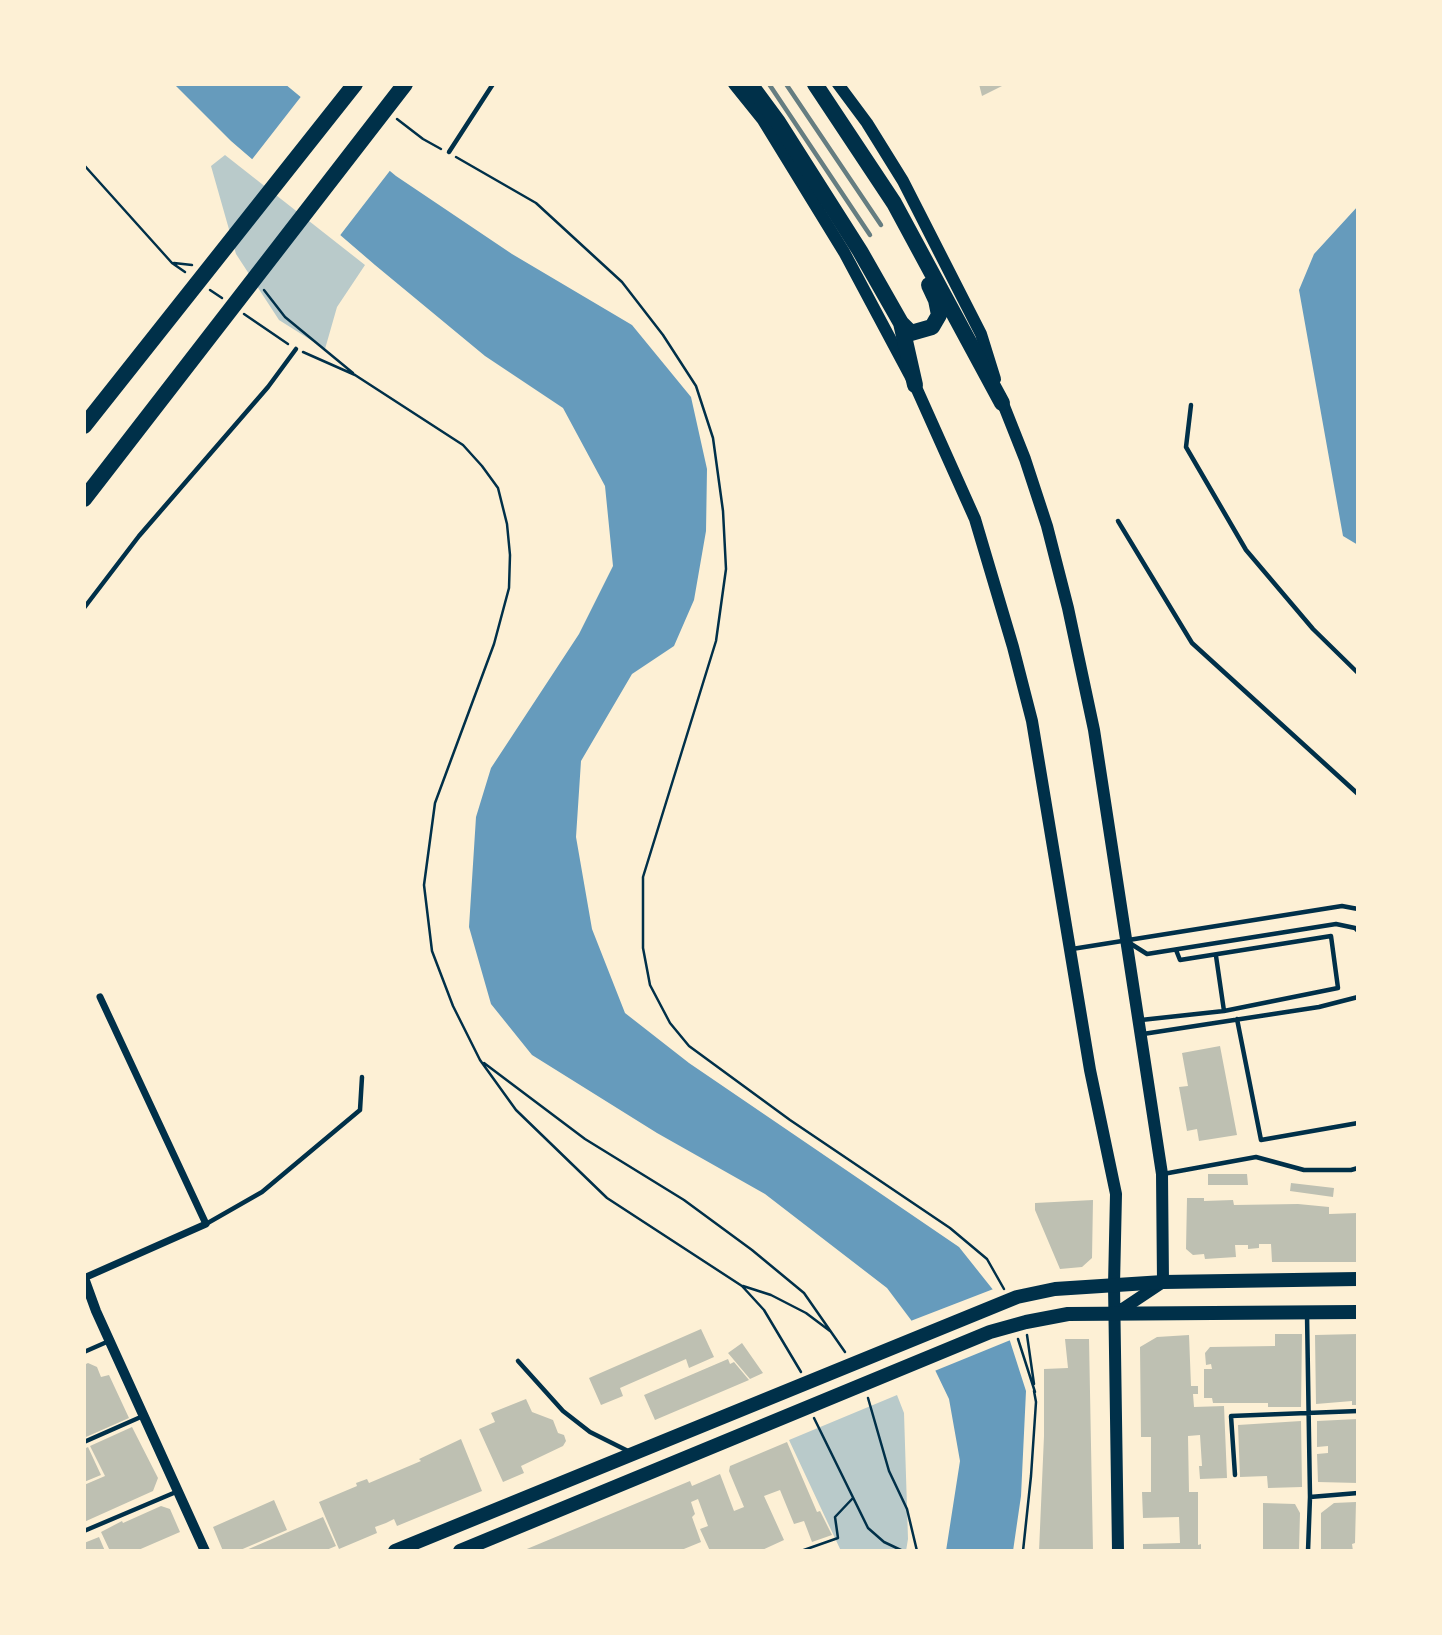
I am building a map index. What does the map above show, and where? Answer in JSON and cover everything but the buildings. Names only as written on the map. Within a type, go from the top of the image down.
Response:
[{"type":"highway","points":[[84,426],[355,84]]},
{"type":"highway","points":[[750,84],[778,122],[901,323],[911,333],[932,327],[939,316],[936,300],[894,203]]},
{"type":"highway","points":[[815,84],[894,203],[1002,402]]},
{"type":"highway","points":[[84,499],[403,87]]},
{"type":"highway","points":[[901,323],[915,385]]},
{"type":"highway","points":[[84,511],[141,426]]},
{"type":"main road","points":[[734,84],[763,120],[844,252],[915,385],[975,519],[1013,647],[1032,722],[1090,1070],[1116,1194],[1114,1285],[1118,1551]]},
{"type":"main road","points":[[838,84],[867,123],[903,181],[981,334],[1002,402],[1025,459],[1047,526],[1094,730],[1128,942],[1162,1174],[1163,1282]]},
{"type":"main road","points":[[395,1551],[806,1382],[848,1360],[1011,1296],[1055,1289],[1163,1282],[1358,1279]]},
{"type":"main road","points":[[1115,1314],[1163,1282]]},
{"type":"main road","points":[[460,1551],[864,1388],[990,1332],[1021,1328],[1068,1314],[1358,1312]]},
{"type":"street","points":[[100,997],[206,1224],[84,1278],[96,1311],[205,1551]]},
{"type":"lane","points":[[449,152],[493,84]]},
{"type":"lane","points":[[84,608],[139,536],[268,387],[296,349]]},
{"type":"lane","points":[[1191,405],[1186,447],[1246,550],[1313,629],[1358,673]]},
{"type":"lane","points":[[1118,521],[1192,643],[1358,794]]},
{"type":"lane","points":[[1071,949],[1342,906],[1358,909]]},
{"type":"lane","points":[[1128,942],[1147,954],[1336,924],[1358,931]]},
{"type":"lane","points":[[1141,1027],[1338,988],[1331,936],[1180,960],[1176,950]]},
{"type":"lane","points":[[1216,956],[1224,1011]]},
{"type":"lane","points":[[1141,1027],[1237,1019],[1319,1007],[1358,998]]},
{"type":"lane","points":[[1237,1019],[1261,1140],[1358,1124]]},
{"type":"lane","points":[[206,1224],[262,1192],[360,1110],[362,1077]]},
{"type":"lane","points":[[1162,1174],[1256,1157],[1304,1170],[1358,1168]]},
{"type":"lane","points":[[1307,1312],[1310,1497],[1308,1551]]},
{"type":"lane","points":[[84,1352],[111,1340]]},
{"type":"lane","points":[[518,1361],[563,1411],[590,1433],[632,1453]]},
{"type":"lane","points":[[1235,1475],[1231,1416],[1358,1411]]},
{"type":"lane","points":[[84,1442],[143,1416]]},
{"type":"lane","points":[[84,1531],[178,1491]]},
{"type":"lane","points":[[1310,1497],[1358,1493]]},
{"type":"path","points":[[390,114],[423,139],[536,203],[622,282],[663,335],[696,386],[713,438],[723,511],[726,569],[716,641],[643,877],[643,948],[650,985],[670,1023],[689,1046],[790,1120],[950,1227],[987,1259],[1011,1296]]},
{"type":"path","points":[[84,165],[172,263],[193,278]]},
{"type":"path","points":[[172,263],[201,267]]},
{"type":"path","points":[[203,285],[225,300]]},
{"type":"path","points":[[260,285],[285,317],[355,375],[463,445],[498,488],[507,524],[509,588],[494,643],[435,803],[424,885],[432,951],[453,1006],[480,1060],[516,1110],[607,1198],[742,1286],[783,1301],[806,1313],[832,1333]]},
{"type":"path","points":[[235,307],[296,349],[355,375]]},
{"type":"path","points":[[480,1060],[584,1139],[684,1200],[752,1250],[804,1293],[848,1360]]},
{"type":"path","points":[[742,1286],[764,1310],[806,1382]]},
{"type":"path","points":[[1021,1328],[1035,1392]]},
{"type":"path","points":[[1021,1328],[1036,1402],[1023,1551]]},
{"type":"path","points":[[864,1388],[889,1471],[907,1509],[917,1551]]},
{"type":"path","points":[[809,1408],[867,1528],[884,1542],[903,1551]]},
{"type":"path","points":[[801,1551],[838,1538],[835,1517],[853,1498]]},
{"type":"shaded area","points":[[225,155],[365,265],[337,307],[325,349],[279,320],[236,254],[211,166]]},
{"type":"shaded area","points":[[897,1395],[904,1413],[908,1539],[906,1551],[841,1551],[789,1440]]},
{"type":"water","points":[[174,84],[285,84],[396,176],[512,254],[632,325],[691,397],[707,469],[706,531],[694,600],[674,646],[632,674],[581,761],[576,837],[592,929],[625,1013],[689,1063],[959,1247],[994,1291],[1026,1391],[1021,1496],[1013,1551],[946,1551],[960,1461],[949,1399],[911,1320],[887,1288],[765,1194],[657,1133],[532,1055],[491,1004],[469,927],[476,817],[491,768],[579,634],[613,566],[605,486],[563,408],[485,356],[375,265],[231,141]]},
{"type":"water","points":[[1358,206],[1358,545],[1343,536],[1299,290],[1314,254]]},
{"type":"pier","points":[[303,94],[392,168],[338,238],[250,162]]},
{"type":"pier","points":[[996,1288],[1013,1339],[932,1372],[908,1322]]},
{"type":"railway","points":[[769,84],[870,235]]},
{"type":"railway","points":[[786,84],[881,225]]}]
